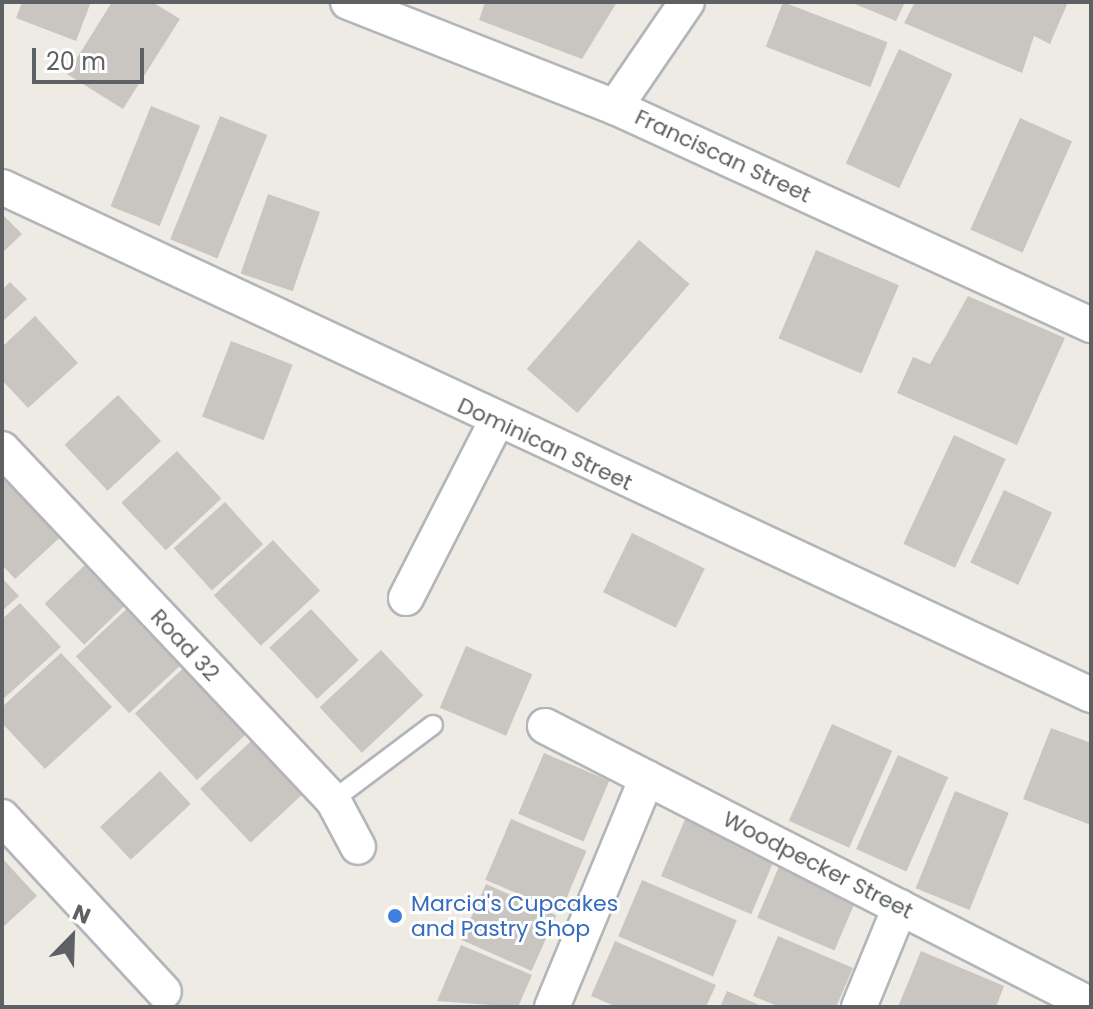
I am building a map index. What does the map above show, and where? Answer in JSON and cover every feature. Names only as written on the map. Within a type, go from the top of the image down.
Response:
[{"type":"street","name":"Franciscan Street","points":[[348,2],[615,107],[1091,325]]},
{"type":"street","points":[[615,107],[687,2]]},
{"type":"street","name":"Dominican Street","points":[[2,187],[496,422],[1091,695]]},
{"type":"street","points":[[406,598],[496,422]]},
{"type":"street","name":"Road 32","points":[[2,449],[333,800],[358,847]]},
{"type":"street","name":"Woodpecker Street","points":[[545,726],[1091,1005]]},
{"type":"street","points":[[552,1007],[647,778]]},
{"type":"street","points":[[2,817],[164,992]]},
{"type":"street","points":[[859,1007],[900,907]]},
{"type":"lane","points":[[333,800],[433,725]]},
{"type":"building","points":[[22,2],[91,2],[76,41],[16,18]]},
{"type":"building","points":[[112,2],[152,2],[180,19],[123,109],[67,74]]},
{"type":"building","points":[[485,2],[617,2],[582,59],[479,20]]},
{"type":"building","points":[[783,2],[888,42],[870,87],[766,47]]},
{"type":"building","points":[[850,2],[905,2],[896,21]]},
{"type":"building","points":[[915,2],[1068,2],[1050,44],[1034,36],[1022,73],[904,23]]},
{"type":"building","points":[[899,49],[952,74],[899,188],[846,163]]},
{"type":"building","points":[[151,106],[200,126],[160,226],[111,206]]},
{"type":"building","points":[[220,116],[267,135],[217,258],[170,239]]},
{"type":"building","points":[[1020,118],[1072,141],[1022,253],[970,229]]},
{"type":"building","points":[[268,194],[320,212],[293,291],[241,273]]},
{"type":"building","points":[[2,214],[22,234],[2,253]]},
{"type":"building","points":[[639,240],[690,284],[577,413],[527,369]]},
{"type":"building","points":[[816,250],[899,285],[861,374],[778,338]]},
{"type":"building","points":[[10,282],[27,299],[2,322],[2,290]]},
{"type":"building","points":[[968,296],[1065,338],[1017,445],[897,393],[913,357],[930,364]]},
{"type":"building","points":[[35,316],[78,363],[28,408],[2,380],[2,347]]},
{"type":"building","points":[[231,341],[293,365],[264,440],[202,417]]},
{"type":"building","points":[[118,395],[161,441],[108,491],[65,445]]},
{"type":"building","points":[[954,435],[1006,459],[955,568],[903,544]]},
{"type":"building","points":[[177,451],[221,499],[166,550],[121,503]]},
{"type":"building","points":[[10,470],[68,530],[15,579],[2,565],[2,477]]},
{"type":"building","points":[[1004,490],[1052,512],[1018,585],[970,563]]},
{"type":"building","points":[[225,502],[263,544],[212,591],[174,548]]},
{"type":"building","points":[[632,533],[705,569],[676,628],[603,592]]},
{"type":"building","points":[[273,540],[320,590],[261,646],[214,595]]},
{"type":"building","points":[[90,560],[130,601],[84,645],[45,604]]},
{"type":"building","points":[[2,578],[19,596],[2,611]]},
{"type":"building","points":[[20,603],[61,647],[2,700],[2,619]]},
{"type":"building","points":[[133,603],[186,660],[129,713],[76,656]]},
{"type":"building","points":[[311,609],[359,660],[317,699],[269,648]]},
{"type":"building","points":[[466,646],[532,674],[506,736],[440,708]]},
{"type":"building","points":[[381,650],[423,695],[362,753],[320,707]]},
{"type":"building","points":[[61,653],[112,707],[45,769],[2,723],[2,707]]},
{"type":"building","points":[[189,663],[251,730],[197,780],[135,713]]},
{"type":"building","points":[[832,724],[892,751],[849,848],[789,821]]},
{"type":"building","points":[[1051,728],[1091,743],[1091,825],[1023,799]]},
{"type":"building","points":[[263,730],[313,784],[251,843],[200,789]]},
{"type":"building","points":[[544,753],[609,781],[584,841],[518,814]]},
{"type":"building","points":[[898,755],[948,777],[906,871],[856,849]]},
{"type":"building","points":[[160,771],[191,804],[131,860],[100,827]]},
{"type":"building","points":[[955,791],[1009,813],[969,910],[916,888]]},
{"type":"building","points":[[686,817],[776,855],[751,914],[661,876]]},
{"type":"building","points":[[511,819],[586,851],[561,912],[485,880]]},
{"type":"building","points":[[783,857],[860,890],[835,951],[757,918]]},
{"type":"building","points":[[2,858],[37,896],[2,928]]},
{"type":"building","points":[[642,880],[737,920],[713,976],[618,936]]},
{"type":"building","points":[[486,884],[556,915],[532,971],[461,940]]},
{"type":"building","points":[[778,936],[853,968],[836,1007],[780,1007],[753,996]]},
{"type":"building","points":[[615,941],[716,985],[706,1007],[617,1007],[591,996]]},
{"type":"building","points":[[461,945],[532,975],[518,1007],[437,1001]]},
{"type":"building","points":[[921,951],[1004,986],[996,1007],[898,1007]]},
{"type":"building","points":[[727,991],[764,1007],[720,1007]]},
{"type":"place","name":"Marcia's Cupcakes and Pastry Shop","points":[[395,916]]}]
